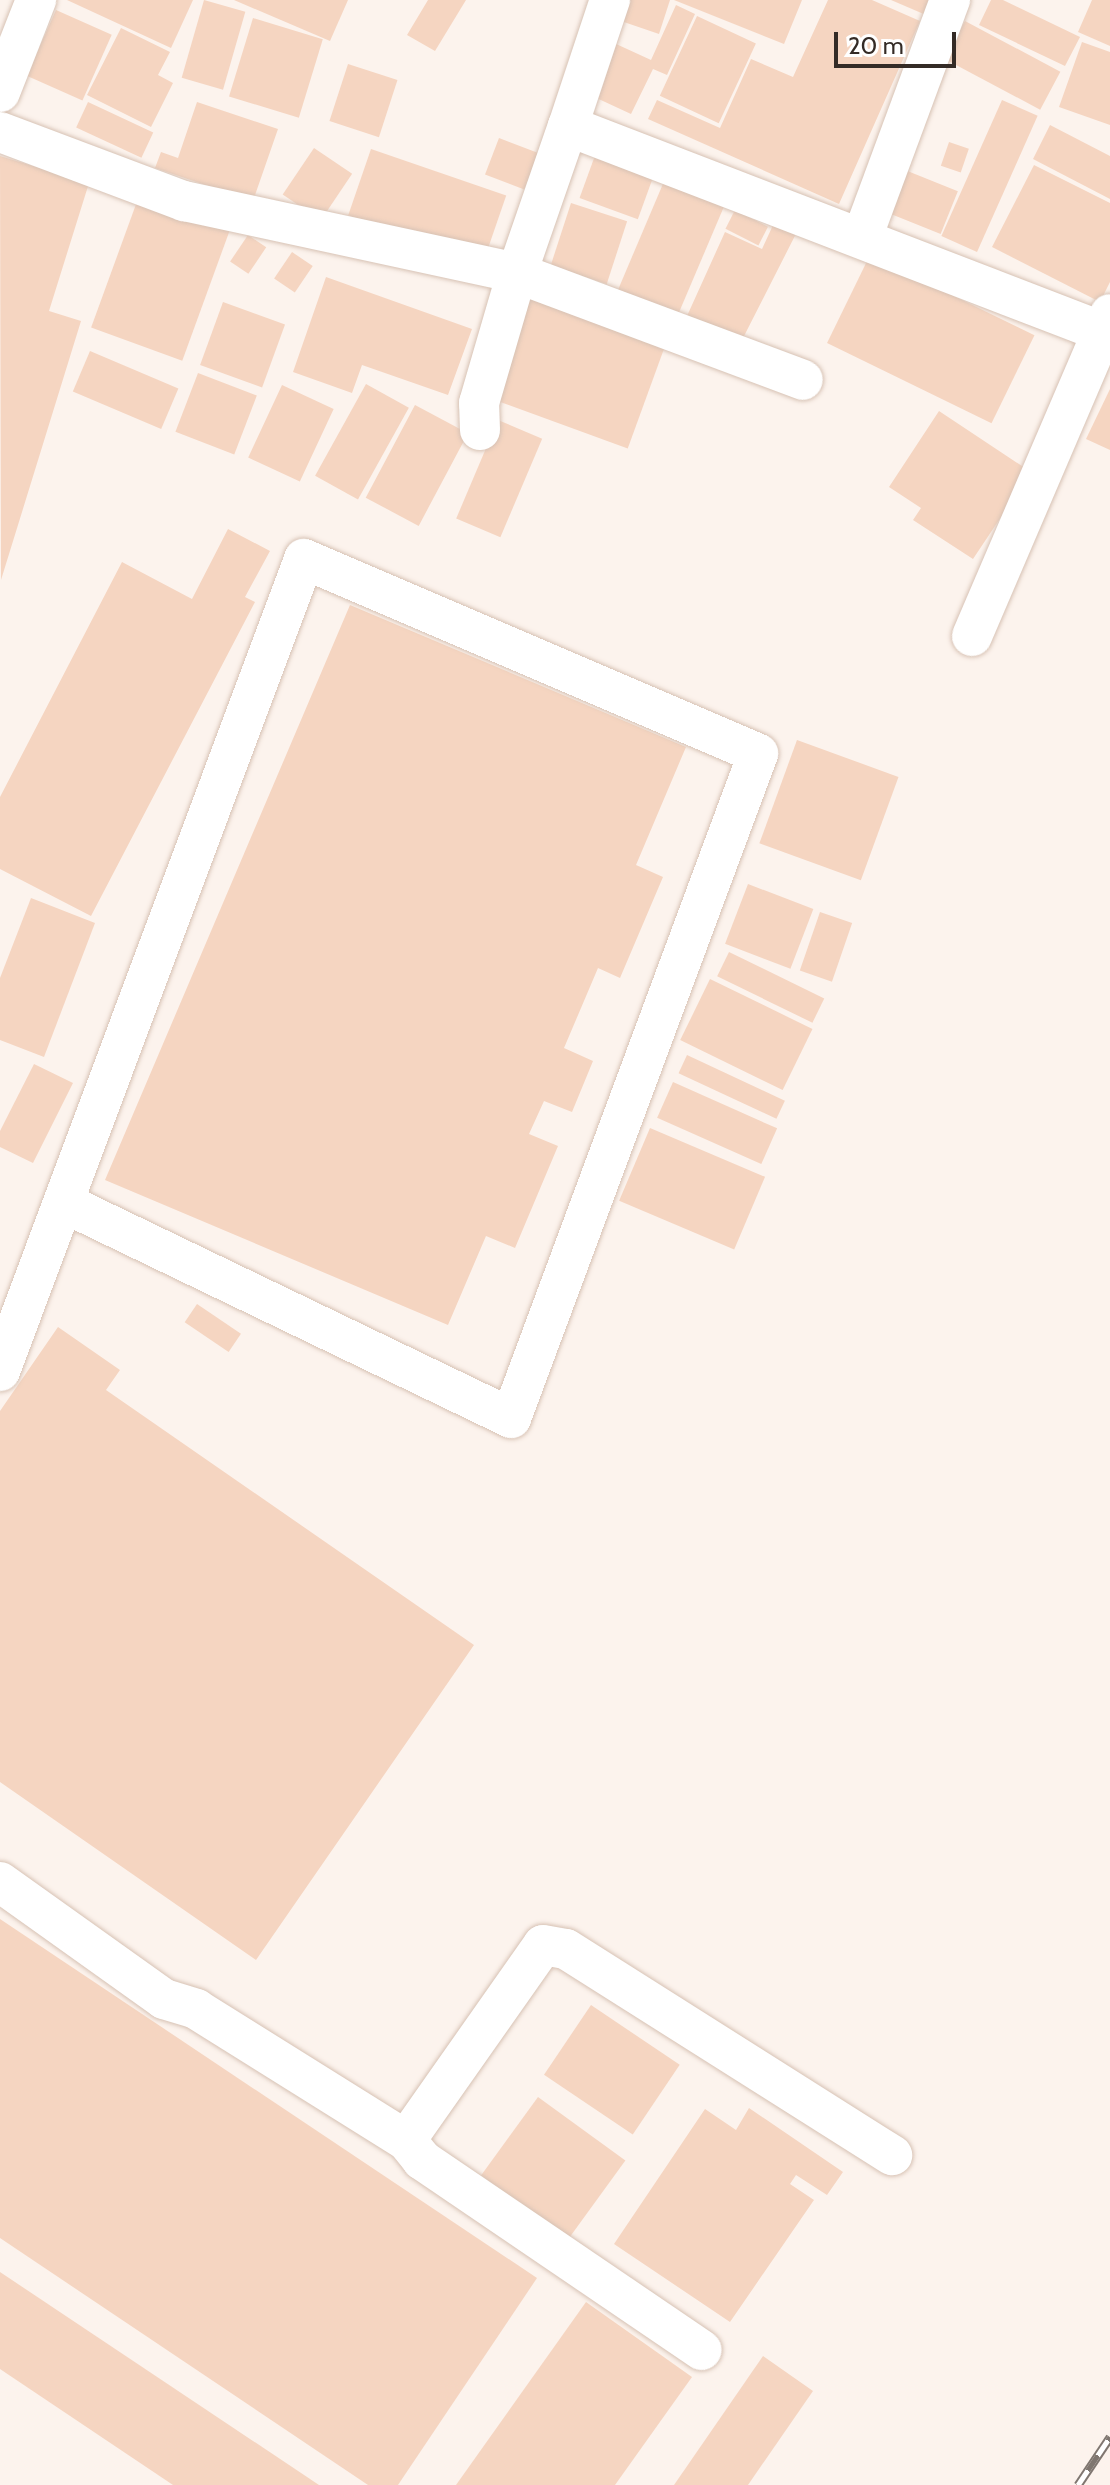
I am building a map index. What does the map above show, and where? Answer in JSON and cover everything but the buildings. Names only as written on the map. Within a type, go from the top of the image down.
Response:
[{"type":"street","points":[[0,92],[36,0]]},
{"type":"street","points":[[480,430],[479,403],[517,273],[610,0]]},
{"type":"street","points":[[863,235],[950,0]]},
{"type":"street","points":[[568,126],[1106,323],[972,636]]},
{"type":"street","points":[[0,132],[184,201],[517,273],[803,380]]},
{"type":"street","points":[[0,1371],[67,1204],[304,559],[758,754],[511,1418],[67,1204]]},
{"type":"street","points":[[0,1882],[164,1999],[196,2009],[406,2140],[422,2160],[702,2350]]},
{"type":"street","points":[[406,2140],[543,1945],[566,1949],[892,2155]]},
{"type":"railway","points":[[1078,2485],[1110,2437]]}]
